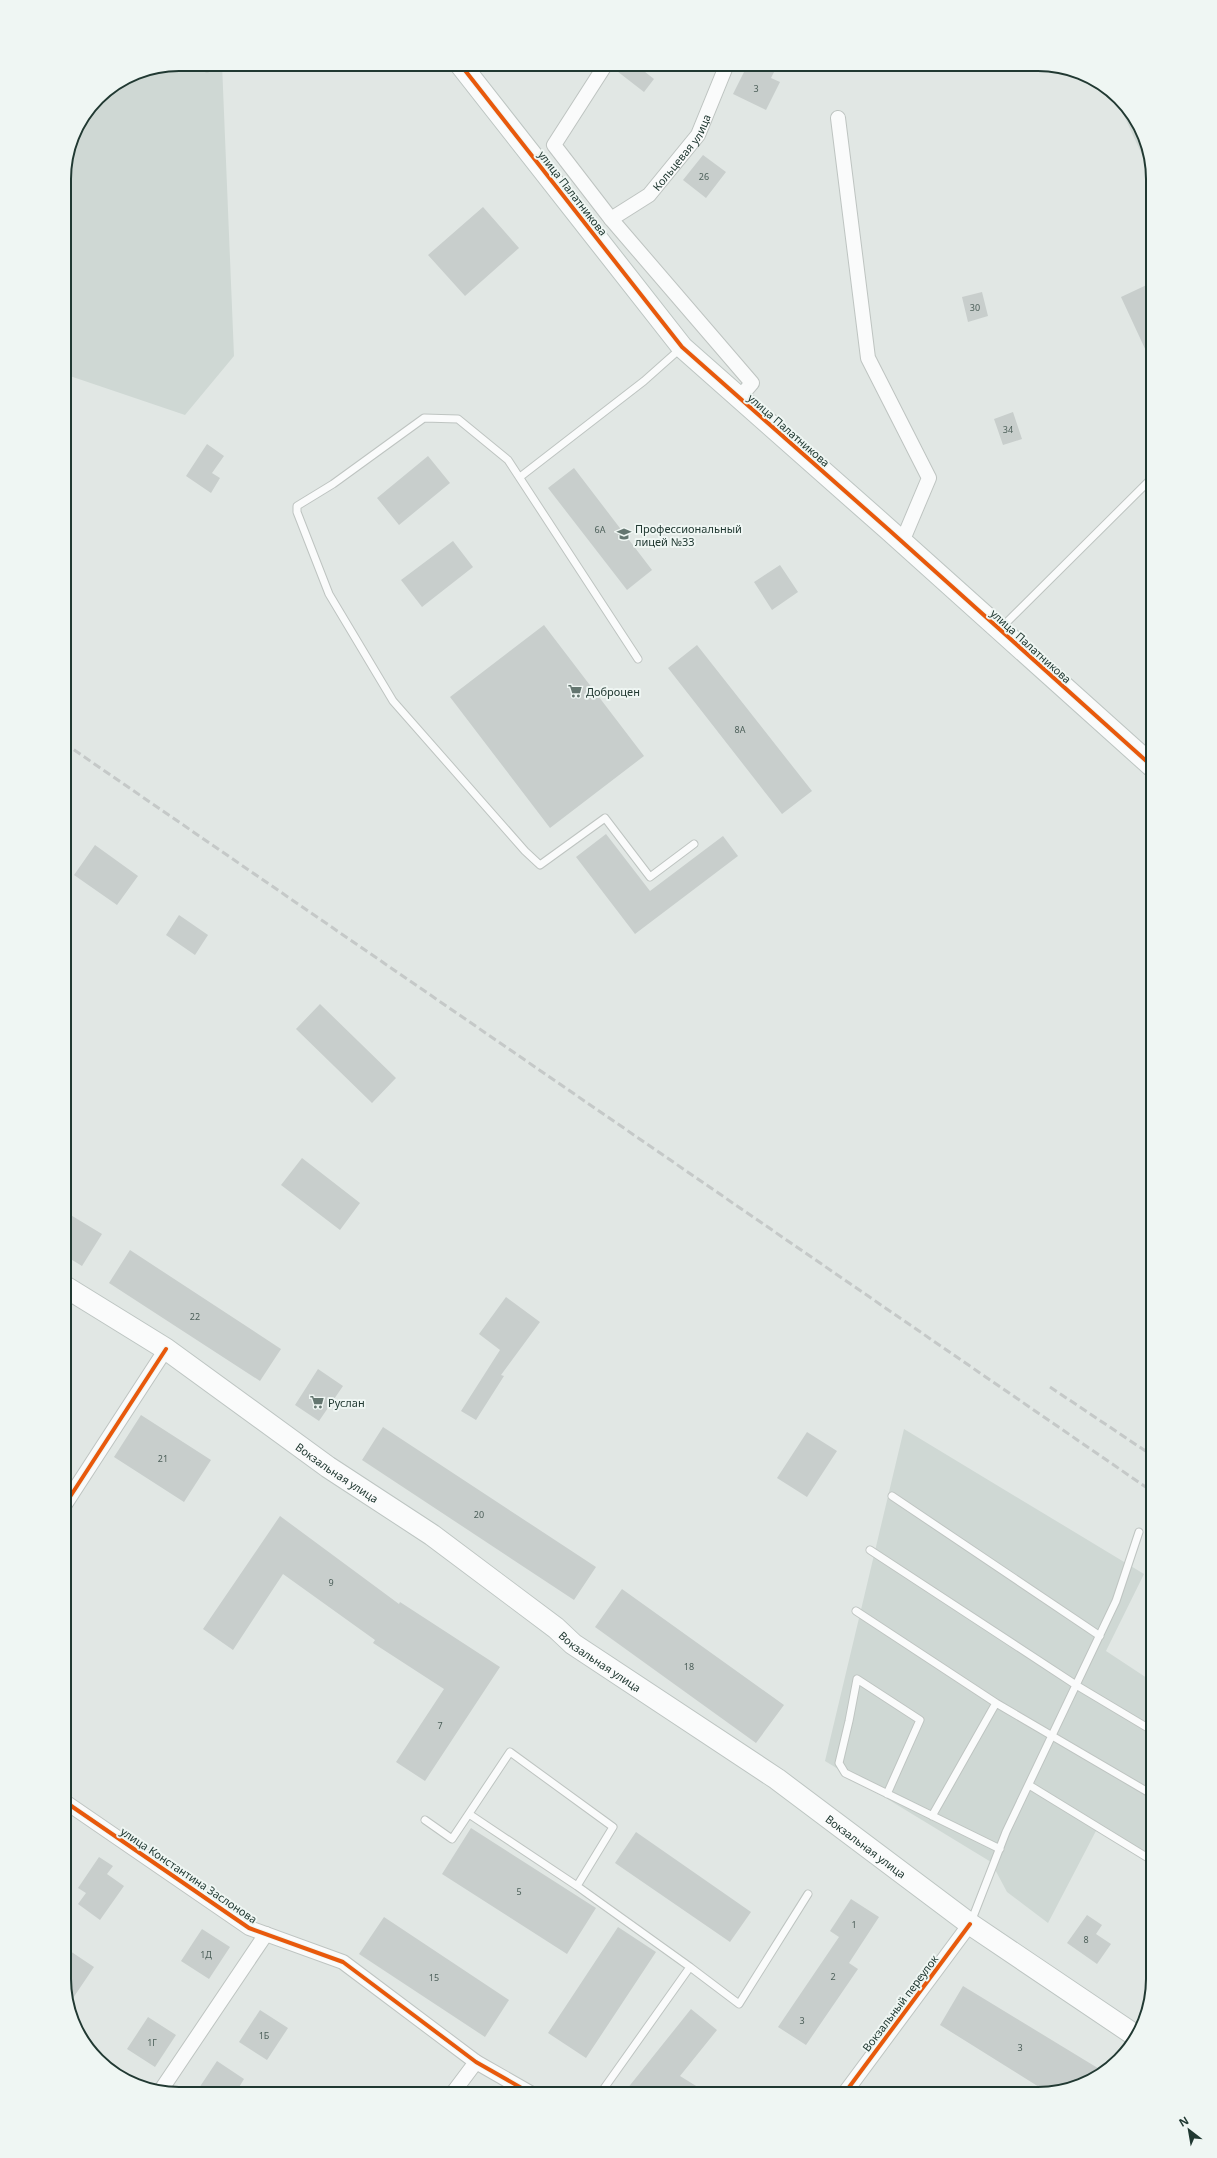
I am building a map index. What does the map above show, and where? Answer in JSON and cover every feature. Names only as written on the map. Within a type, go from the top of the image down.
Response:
[{"type":"main road","name":"улица Палатникова","points":[[465,71],[682,347],[1146,761]]},
{"type":"main road","name":"Вокзальная улица","points":[[71,1290],[166,1349],[328,1467],[432,1535],[556,1628],[573,1644],[776,1779],[970,1924],[1132,2033]]},
{"type":"street","points":[[602,71],[554,145],[611,219],[752,383],[739,398]]},
{"type":"street","name":"Кольцевая улица","points":[[611,219],[649,195],[698,135],[724,71]]},
{"type":"street","points":[[838,118],[868,358],[929,478],[902,542]]},
{"type":"street","points":[[71,1495],[166,1349]]},
{"type":"street","name":"улица Константина Заслонова","points":[[71,1806],[249,1928],[343,1962],[476,2062],[520,2087]]},
{"type":"street","name":"Вокзальный переулок","points":[[849,2087],[970,1924]]},
{"type":"street","points":[[164,2086],[266,1934]]},
{"type":"street","points":[[457,2087],[476,2062]]},
{"type":"lane","points":[[520,477],[644,381],[682,347]]},
{"type":"lane","points":[[638,659],[508,460],[458,419],[424,418],[333,484],[297,506],[297,512],[329,594],[393,701],[525,851],[540,865],[605,818],[650,876],[694,844]]},
{"type":"lane","points":[[1000,630],[1146,484]]},
{"type":"lane","points":[[892,1496],[1100,1636]]},
{"type":"lane","points":[[970,1924],[1000,1849],[1116,1601],[1139,1532]]},
{"type":"lane","points":[[870,1550],[1076,1686],[1146,1727]]},
{"type":"lane","points":[[856,1610],[996,1703],[1146,1791]]},
{"type":"lane","points":[[887,1794],[920,1720],[857,1679],[839,1763],[845,1773],[887,1794],[1000,1849]]},
{"type":"lane","points":[[932,1816],[996,1703]]},
{"type":"lane","points":[[425,1820],[452,1839],[510,1752],[613,1827],[577,1886]]},
{"type":"lane","points":[[1029,1785],[1146,1857]]},
{"type":"lane","points":[[469,1814],[577,1886],[739,2004],[808,1894]]},
{"type":"lane","points":[[605,2087],[690,1967]]},
{"type":"shaded area","points":[[222,71],[234,356],[185,415],[71,376],[71,171],[79,137],[85,125],[102,102],[125,85],[144,77],[164,72]]},
{"type":"shaded area","points":[[1121,110],[1138,137],[1144,160]]},
{"type":"shaded area","points":[[904,1429],[1144,1574],[1106,1651],[1146,1677],[1146,1858],[1097,1829],[1048,1923],[1007,1892],[991,1862],[825,1761]]},
{"type":"building","points":[[617,71],[644,71],[654,79],[644,92]]},
{"type":"building","points":[[744,71],[774,71],[771,78],[780,82],[766,110],[733,94]]},
{"type":"building","points":[[703,155],[726,172],[706,198],[683,180]]},
{"type":"building","points":[[483,207],[519,248],[465,296],[428,255]]},
{"type":"building","points":[[1146,285],[1146,351],[1121,297]]},
{"type":"building","points":[[982,292],[988,316],[968,322],[962,297]]},
{"type":"building","points":[[1013,412],[1022,439],[1003,445],[994,419]]},
{"type":"building","points":[[207,444],[224,456],[212,473],[220,478],[211,493],[186,476]]},
{"type":"building","points":[[428,456],[450,483],[399,525],[377,498]]},
{"type":"building","points":[[574,468],[652,570],[627,590],[548,488]]},
{"type":"building","points":[[453,541],[473,567],[422,607],[401,580]]},
{"type":"building","points":[[780,565],[798,592],[772,610],[754,582]]},
{"type":"building","points":[[544,625],[644,756],[550,828],[450,697]]},
{"type":"building","points":[[697,645],[812,791],[782,814],[668,668]]},
{"type":"building","points":[[606,834],[650,891],[723,836],[738,856],[635,934],[576,857]]},
{"type":"building","points":[[95,845],[138,876],[117,905],[74,875]]},
{"type":"building","points":[[179,915],[208,935],[195,955],[166,935]]},
{"type":"building","points":[[320,1004],[396,1078],[372,1103],[296,1029]]},
{"type":"building","points":[[302,1158],[360,1203],[340,1230],[281,1185]]},
{"type":"building","points":[[71,1215],[102,1234],[82,1266],[71,1259]]},
{"type":"building","points":[[130,1250],[281,1349],[260,1381],[109,1283]]},
{"type":"building","points":[[506,1297],[540,1322],[501,1375],[504,1376],[476,1420],[461,1411],[500,1350],[479,1334]]},
{"type":"building","points":[[318,1369],[343,1386],[319,1421],[295,1405]]},
{"type":"building","points":[[141,1415],[211,1460],[184,1502],[114,1457]]},
{"type":"building","points":[[383,1427],[596,1567],[574,1600],[362,1460]]},
{"type":"building","points":[[807,1432],[837,1451],[807,1497],[777,1478]]},
{"type":"building","points":[[280,1516],[399,1604],[400,1602],[500,1667],[425,1781],[396,1762],[444,1689],[373,1643],[375,1640],[283,1574],[233,1650],[203,1629]]},
{"type":"building","points":[[622,1589],[784,1705],[756,1743],[595,1627]]},
{"type":"building","points":[[471,1828],[596,1908],[567,1954],[442,1874]]},
{"type":"building","points":[[636,1832],[751,1912],[730,1942],[615,1863]]},
{"type":"building","points":[[99,1857],[113,1866],[107,1874],[124,1886],[100,1920],[78,1904],[86,1893],[78,1888]]},
{"type":"building","points":[[851,1899],[879,1917],[849,1963],[858,1969],[806,2045],[778,2027],[839,1937],[830,1931]]},
{"type":"building","points":[[1087,1915],[1102,1925],[1096,1934],[1111,1944],[1097,1964],[1067,1943]]},
{"type":"building","points":[[384,1917],[509,2000],[485,2037],[359,1954]]},
{"type":"building","points":[[618,1927],[656,1952],[586,2058],[548,2033]]},
{"type":"building","points":[[202,1929],[230,1947],[209,1979],[181,1961]]},
{"type":"building","points":[[71,1952],[94,1967],[73,1998],[71,1987]]},
{"type":"building","points":[[963,1986],[1099,2069],[1080,2079],[1059,2085],[1039,2087],[940,2025]]},
{"type":"building","points":[[691,2009],[717,2030],[680,2076],[698,2087],[629,2087]]},
{"type":"building","points":[[260,2010],[288,2028],[267,2060],[239,2042]]},
{"type":"building","points":[[148,2017],[176,2035],[155,2067],[127,2049]]},
{"type":"building","points":[[217,2061],[244,2079],[239,2087],[200,2087]]},
{"type":"railway","points":[[71,748],[1146,1487]]},
{"type":"railway","points":[[1050,1387],[1146,1451]]},
{"type":"cycle path","points":[[465,71],[682,347],[1146,761]]},
{"type":"cycle path","points":[[71,1495],[166,1349]]},
{"type":"cycle path","points":[[71,1806],[249,1928],[343,1962],[476,2062],[520,2087]]},
{"type":"cycle path","points":[[849,2087],[970,1924]]},
{"type":"place","name":"Профессиональный лицей №33","points":[[624,534]]},
{"type":"place","name":"Доброцен","points":[[575,691]]},
{"type":"place","name":"Руслан","points":[[317,1402]]}]
